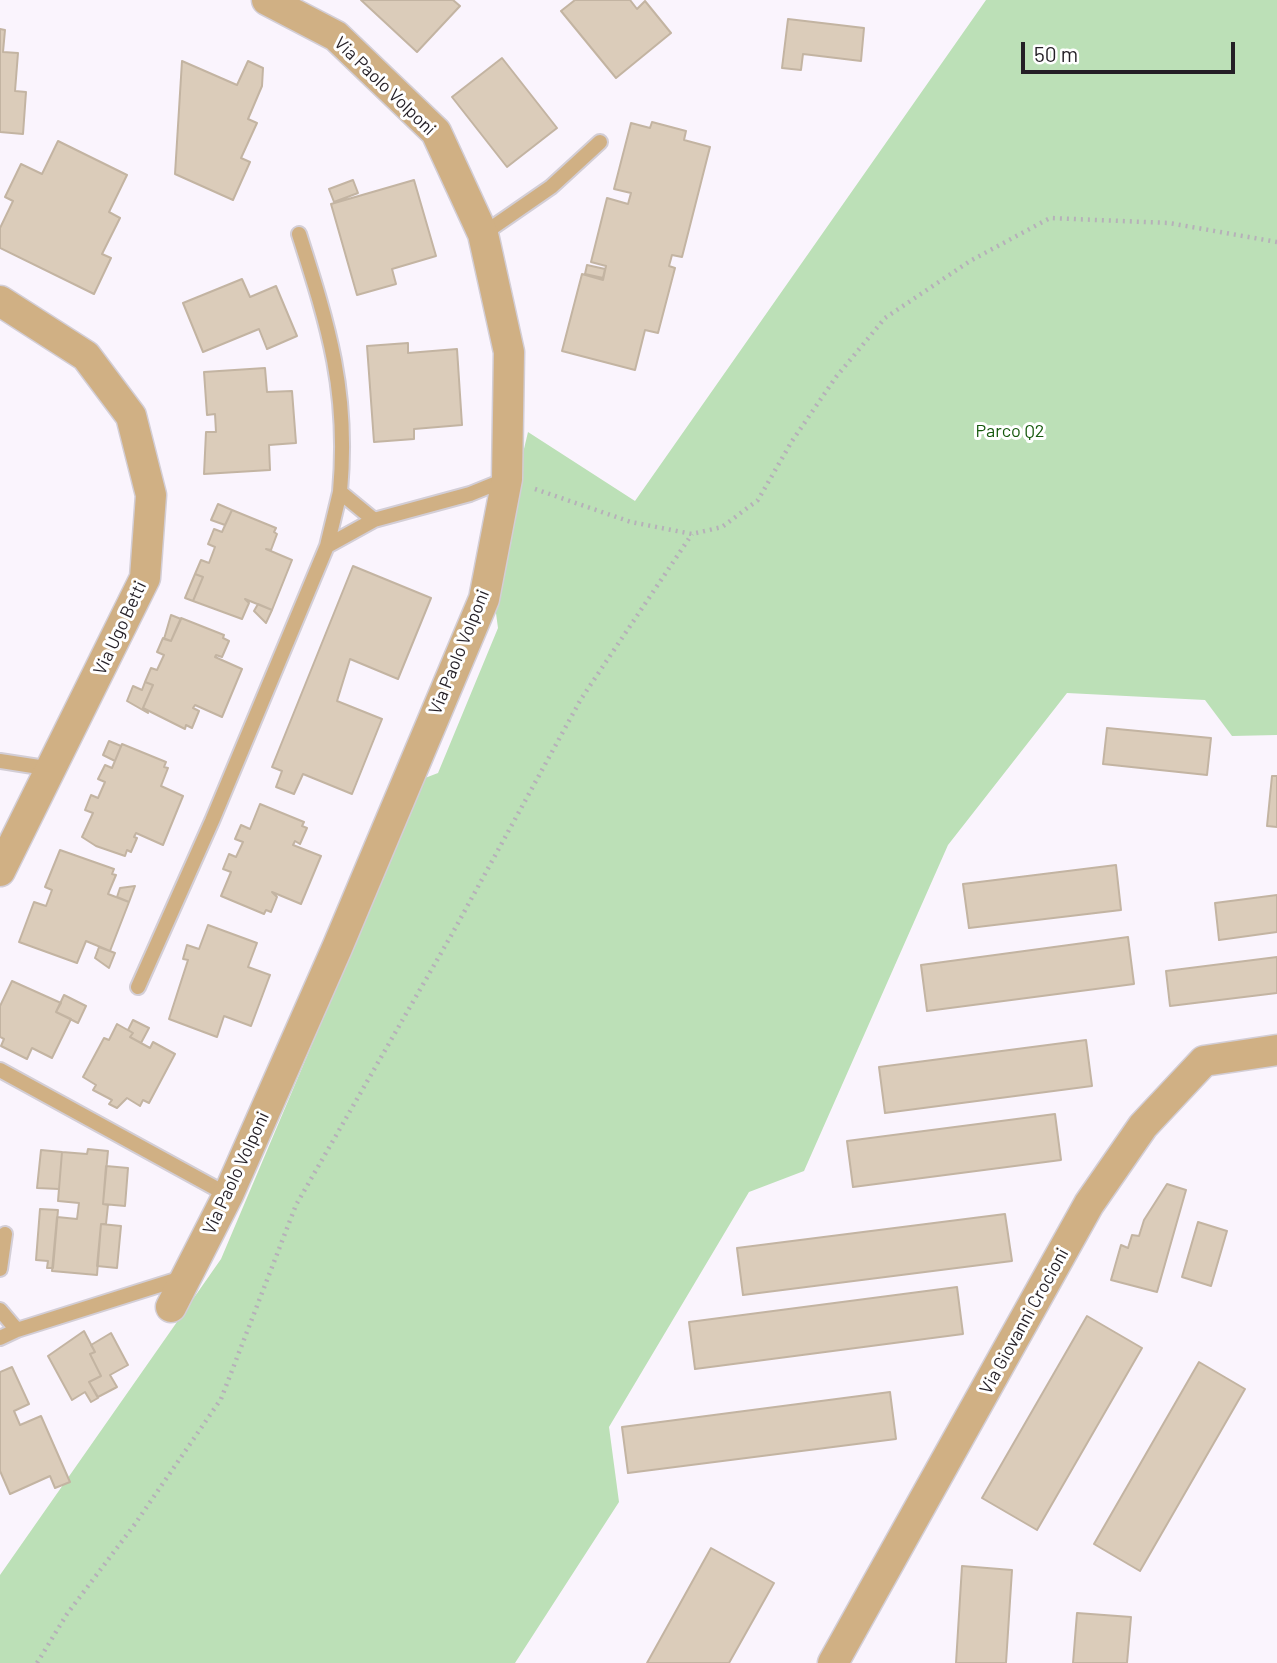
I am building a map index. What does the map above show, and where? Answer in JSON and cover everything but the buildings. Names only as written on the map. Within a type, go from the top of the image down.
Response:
[{"type":"street","name":"Via Paolo Volponi","points":[[171,1307],[228,1195],[337,948],[484,599],[507,479],[509,352],[483,234],[436,132],[336,36],[267,0]]},
{"type":"street","name":"Via Ugo Betti","points":[[0,301],[86,356],[131,416],[150,495],[145,578],[0,871]]},
{"type":"street","name":"Via Giovanni Crocioni","points":[[832,1663],[1089,1204],[1143,1126],[1204,1061],[1277,1050]]},
{"type":"lane","points":[[483,234],[551,187],[600,142]]},
{"type":"lane","points":[[138,987],[212,821],[327,546],[340,492],[344,443],[339,374],[327,323],[299,234]]},
{"type":"lane","points":[[327,546],[374,520],[470,494],[507,479]]},
{"type":"lane","points":[[340,492],[374,520]]},
{"type":"lane","points":[[0,761],[52,769]]},
{"type":"lane","points":[[0,1070],[228,1195]]},
{"type":"lane","points":[[0,1269],[5,1234]]},
{"type":"lane","points":[[0,1338],[17,1330],[187,1276]]},
{"type":"lane","points":[[0,1310],[17,1330]]},
{"type":"path","points":[[507,479],[631,522],[692,534],[722,527],[758,500],[792,441],[836,377],[885,318],[971,261],[1050,218],[1170,223],[1277,242]]},
{"type":"path","points":[[37,1663],[67,1614],[135,1524],[221,1399],[296,1205],[452,934],[582,699],[692,534]]},
{"type":"green space","name":"Parco Q2","points":[[986,0],[1277,0],[1277,735],[1232,736],[1205,700],[1067,693],[948,845],[804,1171],[749,1192],[609,1427],[619,1502],[515,1663],[0,1663],[0,1575],[221,1259],[425,778],[438,773],[498,628],[492,584],[528,432],[635,501]]}]
